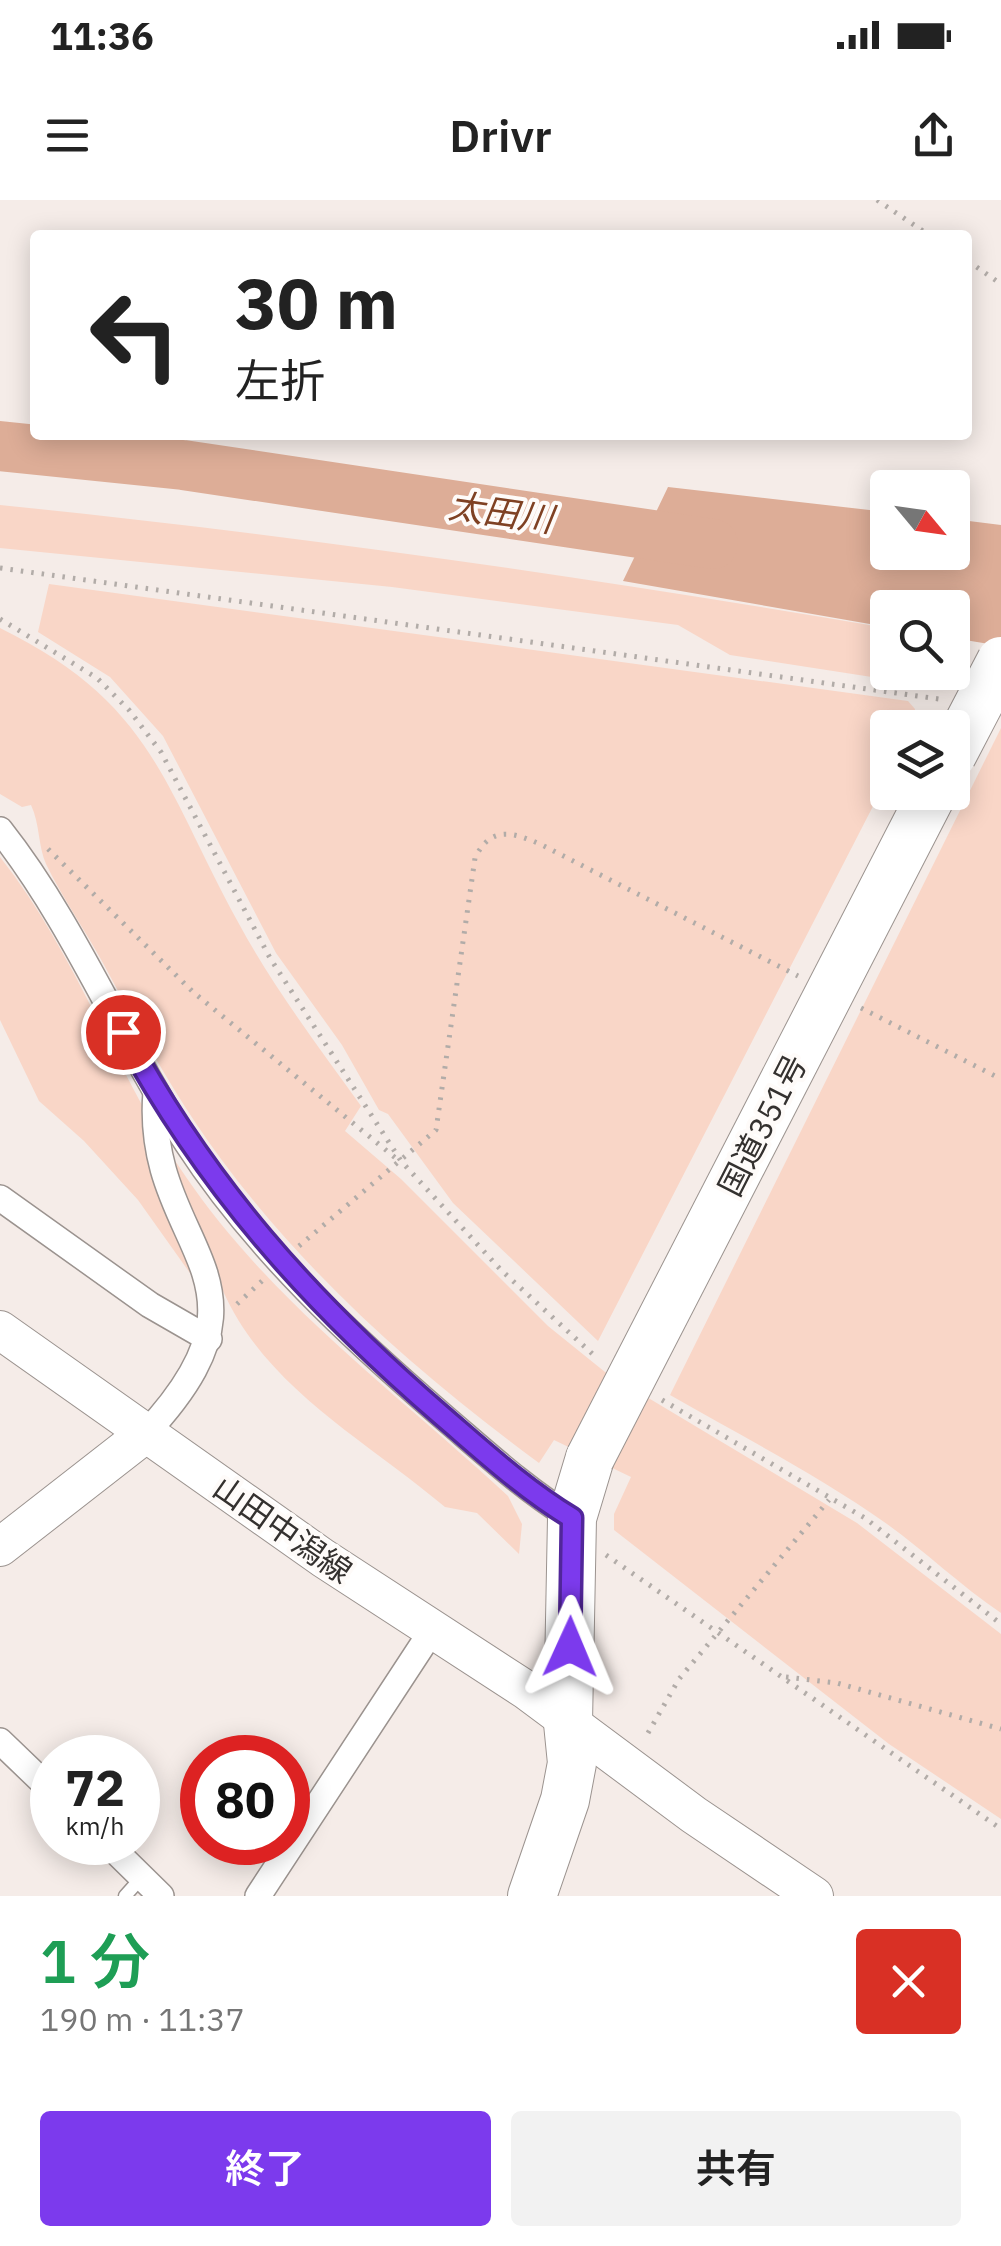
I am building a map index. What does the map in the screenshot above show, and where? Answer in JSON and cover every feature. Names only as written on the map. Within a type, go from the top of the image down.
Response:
[{"type":"highway","points":[[970,720],[1001,661]]},
{"type":"highway","name":"国道351号","points":[[532,1896],[565,1800],[572,1763],[568,1723],[572,1518],[590,1458],[924,810]]},
{"type":"main road","name":"山田中潟線","points":[[0,1330],[814,1896]]},
{"type":"main road","points":[[0,1548],[145,1434]]},
{"type":"street","points":[[0,830],[73,942],[156,1092],[226,1196],[301,1286],[448,1421],[542,1500],[572,1518]]},
{"type":"street","points":[[145,1434],[186,1387],[208,1339],[214,1302],[155,1149],[156,1092]]},
{"type":"street","points":[[0,1198],[150,1305],[208,1339]]},
{"type":"street","points":[[258,1896],[433,1629]]},
{"type":"street","points":[[0,1741],[30,1770]]},
{"type":"street","points":[[120,1865],[133,1887],[160,1896]]},
{"type":"path","points":[[877,200],[921,230]]},
{"type":"path","points":[[972,264],[1001,284]]},
{"type":"path","points":[[0,568],[954,702]]},
{"type":"path","points":[[0,619],[97,678],[161,752],[261,942],[365,1100]]},
{"type":"path","points":[[302,1243],[436,1130],[474,858],[496,833],[514,832],[542,845],[813,984]]},
{"type":"path","points":[[42,846],[193,992],[401,1161]]},
{"type":"path","points":[[847,1002],[1001,1079]]},
{"type":"path","points":[[236,1305],[269,1274]]},
{"type":"path","points":[[648,1733],[679,1679],[830,1499]]},
{"type":"path","points":[[604,1554],[783,1677],[886,1754],[1001,1829]]},
{"type":"path","points":[[783,1677],[837,1683],[1001,1729]]},
{"type":"shaded area","points":[[668,487],[870,510],[870,570],[970,570],[970,521],[1001,525],[1001,646],[970,641],[970,590],[870,590],[870,624],[623,581]]},
{"type":"shaded area","points":[[0,505],[445,559],[870,625],[870,677],[730,655],[678,625],[392,587],[0,548]]},
{"type":"shaded area","points":[[49,584],[908,701],[915,709],[870,710],[871,810],[598,1341],[453,1203],[388,1114],[379,1110],[342,1045],[276,953],[163,736],[110,677],[38,632]]},
{"type":"shaded area","points":[[0,628],[91,686],[123,718],[148,752],[252,946],[296,1016],[361,1106],[345,1131],[401,1179],[548,1326],[605,1372],[857,1523],[1001,1634],[1001,1819],[889,1744],[614,1530],[614,1514],[631,1477],[554,1440],[539,1463],[451,1395],[368,1323],[255,1203],[173,1087],[59,889],[43,857],[31,805],[22,807],[0,794]]},
{"type":"shaded area","points":[[1001,728],[1001,1613],[861,1506],[670,1395],[960,810],[970,810],[970,790]]},
{"type":"shaded area","points":[[0,857],[52,934],[161,1138],[220,1223],[257,1266],[338,1346],[508,1496],[522,1524],[519,1554],[477,1513],[445,1507],[292,1385],[242,1325],[223,1291],[197,1283],[138,1200],[84,1141],[39,1101],[0,1020]]},
{"type":"waterway","name":"太田川","points":[[0,446],[183,465],[713,544]]},
{"type":"route","points":[[123,1032],[189,1146],[301,1286],[404,1383],[542,1500],[572,1518],[570,1647]]}]
